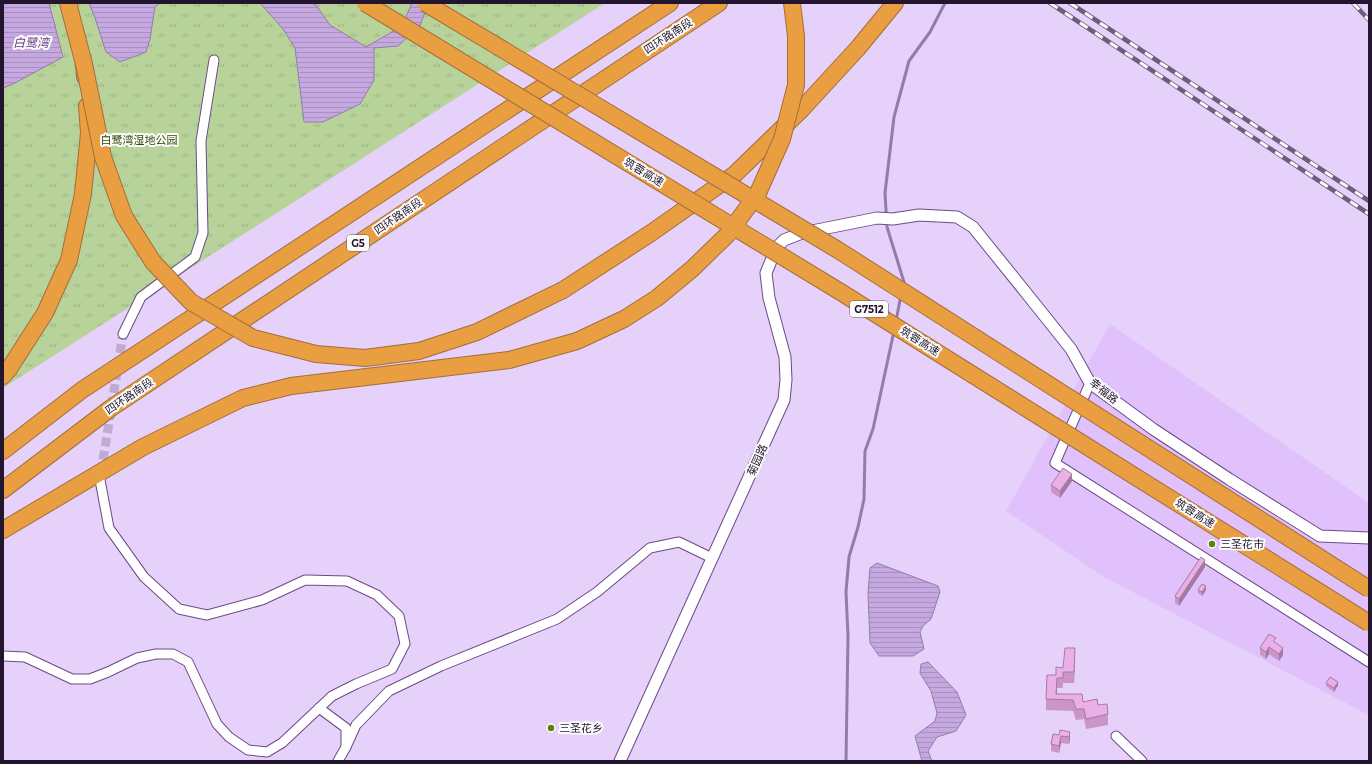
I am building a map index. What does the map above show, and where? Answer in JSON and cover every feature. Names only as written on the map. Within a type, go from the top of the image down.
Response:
[{"type":"highway","points":[[68,3],[84,64],[103,157],[124,216],[153,262],[191,302],[253,338],[316,354],[365,358],[419,351],[476,332],[563,290],[651,233],[735,174],[801,110],[858,48],[895,3]]},
{"type":"highway","name":"筑蓉高速","points":[[365,3],[840,290],[1369,623]]},
{"type":"highway","points":[[425,3],[838,250],[1369,589]]},
{"type":"highway","points":[[3,451],[88,385],[670,3]]},
{"type":"highway","name":"四环路南段","points":[[3,490],[111,408],[719,3]]},
{"type":"highway","points":[[3,530],[143,447],[243,398],[291,386],[509,360],[577,341],[624,319],[657,298],[692,269],[728,234],[758,193],[782,139],[796,86],[796,36],[792,3]]},
{"type":"highway","points":[[3,376],[45,313],[69,260],[83,194],[89,133],[84,64]]},
{"type":"street","points":[[124,334],[141,297],[195,257],[203,233],[201,141],[214,60]]},
{"type":"street","name":"幸福路","points":[[877,218],[893,219],[919,215],[957,217],[973,227],[1071,349],[1090,383],[1160,433],[1320,536],[1369,538]]},
{"type":"street","name":"菊园路","points":[[620,761],[784,400],[786,380],[785,357],[769,298],[766,273],[773,256],[778,246],[784,240],[802,233],[877,218]]},
{"type":"street","points":[[1090,383],[1055,463],[1369,662]]},
{"type":"street","points":[[3,656],[25,657],[72,679],[90,678],[108,672],[137,658],[156,654],[172,654],[188,662],[217,724],[229,737],[248,750],[267,752],[282,743],[332,696],[392,669],[405,644],[399,616],[377,595],[347,581],[304,580],[262,600],[207,615],[179,609],[144,577],[109,528],[100,480]]},
{"type":"street","points":[[338,761],[356,725],[390,691],[441,666],[557,619],[597,592],[650,548],[679,542],[712,558]]},
{"type":"street","points":[[319,708],[346,728],[346,747]]},
{"type":"street","points":[[1116,736],[1142,761]]},
{"type":"shaded area","name":"三圣花市","points":[[1110,324],[1369,503],[1369,707],[1367,714],[1104,577],[1006,511]]},
{"type":"green space","name":"白鹭湾湿地公园","points":[[3,3],[605,3],[3,388]]},
{"type":"water","name":"白鹭湾","points":[[3,3],[49,3],[63,57],[3,88]]},
{"type":"water","points":[[89,3],[160,3],[155,7],[150,39],[146,52],[120,62],[106,52]]},
{"type":"water","points":[[260,3],[311,3],[316,5],[330,25],[366,47],[402,26],[412,3],[428,3],[420,26],[398,46],[374,48],[374,80],[360,104],[323,122],[304,122],[295,48],[283,29]]},
{"type":"water","points":[[877,563],[938,586],[940,592],[931,619],[923,626],[920,632],[924,649],[913,656],[879,656],[870,643],[868,593],[870,568]]},
{"type":"water","points":[[928,662],[957,692],[966,715],[956,731],[937,737],[928,751],[932,761],[922,761],[915,736],[935,721],[937,713],[931,691],[920,673],[921,664]]},
{"type":"building","points":[[1063,468],[1072,474],[1060,491],[1051,485]]},
{"type":"building","points":[[1201,557],[1205,560],[1179,599],[1175,596]]},
{"type":"building","points":[[1202,584],[1206,586],[1202,592],[1198,590]]},
{"type":"building","points":[[1269,634],[1276,638],[1273,641],[1283,648],[1279,654],[1269,647],[1266,652],[1260,648]]},
{"type":"building","points":[[1065,648],[1075,648],[1074,672],[1063,672],[1063,678],[1057,678],[1056,694],[1082,694],[1083,702],[1097,699],[1098,705],[1107,704],[1108,714],[1086,719],[1084,709],[1076,709],[1073,700],[1046,699],[1047,675],[1056,675],[1056,667],[1063,668]]},
{"type":"building","points":[[1330,677],[1338,682],[1334,688],[1326,683]]},
{"type":"building","points":[[1060,730],[1070,732],[1069,737],[1061,736],[1059,746],[1051,744],[1053,734],[1059,735]]},
{"type":"waterway","points":[[903,286],[904,282],[887,227],[885,193],[894,117],[909,61],[930,32],[945,3]]},
{"type":"waterway","points":[[896,321],[901,295]]},
{"type":"waterway","points":[[846,761],[848,636],[846,592],[849,557],[858,527],[864,499],[865,451],[873,429],[894,331]]},
{"type":"tunnel","points":[[101,473],[123,334]]},
{"type":"railway","points":[[1050,3],[1369,214]]},
{"type":"railway","points":[[1070,3],[1369,201]]},
{"type":"railway","points":[[1353,3],[1369,20]]},
{"type":"place","name":"三圣花市","points":[[1212,544]]},
{"type":"place","name":"三圣花乡","points":[[551,728]]}]
